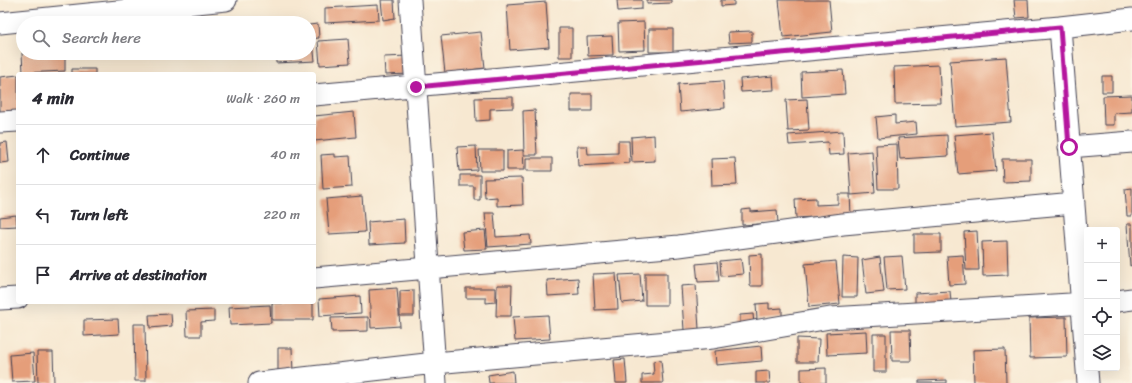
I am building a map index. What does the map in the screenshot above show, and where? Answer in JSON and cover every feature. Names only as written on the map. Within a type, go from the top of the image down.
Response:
[{"type":"street","points":[[69,16],[226,0]]},
{"type":"street","points":[[410,0],[435,373]]},
{"type":"street","points":[[316,95],[416,87],[1132,19]]},
{"type":"street","points":[[0,23],[16,21]]},
{"type":"street","points":[[259,383],[435,373],[713,338],[830,318],[1084,303],[1069,147],[1060,27]]},
{"type":"street","points":[[0,122],[16,121]]},
{"type":"street","points":[[1069,147],[1132,142]]},
{"type":"street","points":[[316,278],[679,246],[843,224],[1074,203]]},
{"type":"street","points":[[0,299],[16,298]]},
{"type":"street","points":[[1120,300],[1132,299]]},
{"type":"street","points":[[1086,335],[1088,383]]},
{"type":"building","points":[[381,0],[394,0],[395,18],[383,20]]},
{"type":"building","points":[[617,0],[642,0],[642,9],[618,11]]},
{"type":"building","points":[[647,0],[672,0],[672,3],[647,4]]},
{"type":"building","points":[[721,0],[734,0],[734,5],[721,6]]},
{"type":"building","points":[[779,0],[829,0],[832,32],[783,37]]},
{"type":"building","points":[[1014,0],[1028,0],[1029,17],[1016,18]]},
{"type":"building","points":[[546,2],[549,47],[510,50],[507,5]]},
{"type":"building","points":[[378,5],[379,20],[325,23],[325,8]]},
{"type":"building","points":[[644,22],[645,50],[619,51],[618,23]]},
{"type":"building","points":[[316,24],[318,24],[319,38],[316,38]]},
{"type":"building","points":[[559,28],[572,28],[572,57],[559,57]]},
{"type":"building","points":[[649,29],[673,29],[673,52],[649,52]]},
{"type":"building","points":[[752,31],[752,42],[729,43],[728,32]]},
{"type":"building","points":[[481,32],[485,68],[445,73],[441,36]]},
{"type":"building","points":[[612,36],[613,55],[588,56],[587,37]]},
{"type":"building","points":[[348,39],[350,63],[320,65],[318,41]]},
{"type":"building","points":[[408,56],[409,74],[385,75],[384,57]]},
{"type":"building","points":[[1006,57],[1011,122],[955,126],[950,61]]},
{"type":"building","points":[[22,60],[65,60],[65,71],[23,72]]},
{"type":"building","points":[[276,60],[315,61],[276,63]]},
{"type":"building","points":[[939,65],[941,103],[895,104],[894,67]]},
{"type":"building","points":[[72,69],[95,69],[95,72],[72,72]]},
{"type":"building","points":[[843,70],[845,94],[802,97],[801,72]]},
{"type":"building","points":[[16,75],[16,114],[0,116],[0,77]]},
{"type":"building","points":[[773,76],[774,90],[741,92],[740,79]]},
{"type":"building","points":[[1102,76],[1112,76],[1112,92],[1102,92]]},
{"type":"building","points":[[723,81],[725,108],[680,112],[678,84]]},
{"type":"building","points":[[571,94],[592,94],[592,111],[571,111]]},
{"type":"building","points":[[1132,95],[1132,112],[1114,113],[1114,125],[1104,125],[1103,96]]},
{"type":"building","points":[[513,97],[513,108],[490,109],[490,120],[476,121],[475,98]]},
{"type":"building","points":[[807,99],[809,130],[788,131],[786,100]]},
{"type":"building","points":[[535,110],[537,155],[524,155],[523,111]]},
{"type":"building","points":[[354,112],[356,137],[316,141],[316,116]]},
{"type":"building","points":[[895,115],[895,124],[916,122],[917,134],[878,138],[876,117]]},
{"type":"building","points":[[843,131],[844,154],[829,155],[828,142],[789,145],[788,135]]},
{"type":"building","points":[[992,132],[996,171],[958,174],[954,135]]},
{"type":"building","points":[[654,135],[655,161],[632,162],[631,137]]},
{"type":"building","points":[[947,135],[948,156],[900,159],[898,138]]},
{"type":"building","points":[[618,141],[629,141],[630,163],[578,166],[577,146],[587,146],[588,154],[618,153]]},
{"type":"building","points":[[7,142],[9,162],[0,163],[0,143]]},
{"type":"building","points":[[897,144],[898,189],[878,189],[876,145]]},
{"type":"building","points":[[476,146],[477,170],[459,171],[457,147]]},
{"type":"building","points":[[479,150],[503,150],[503,171],[480,171]]},
{"type":"building","points":[[523,150],[524,170],[507,170],[507,151]]},
{"type":"building","points":[[872,151],[875,193],[851,195],[848,153]]},
{"type":"building","points":[[335,154],[335,157],[350,156],[352,187],[323,189],[321,155]]},
{"type":"building","points":[[526,158],[552,158],[552,171],[526,171]]},
{"type":"building","points":[[735,158],[737,185],[712,186],[711,159]]},
{"type":"building","points":[[1002,159],[1031,159],[1031,181],[1003,182]]},
{"type":"building","points":[[460,175],[480,175],[480,200],[474,200],[474,186],[460,186]]},
{"type":"building","points":[[522,178],[523,205],[497,206],[497,197],[485,198],[484,179]]},
{"type":"building","points":[[1132,188],[1132,216],[1127,216],[1125,189]]},
{"type":"building","points":[[838,194],[850,194],[851,215],[796,218],[795,199],[816,198],[816,205],[838,204]]},
{"type":"building","points":[[362,196],[365,232],[329,234],[326,199]]},
{"type":"building","points":[[751,209],[751,212],[777,210],[778,223],[742,225],[742,210]]},
{"type":"building","points":[[485,213],[494,213],[496,237],[530,235],[531,244],[488,247]]},
{"type":"building","points":[[16,215],[16,226],[0,227],[0,217]]},
{"type":"building","points":[[404,219],[405,243],[369,245],[368,222]]},
{"type":"building","points":[[1127,224],[1132,224],[1132,265],[1130,266]]},
{"type":"building","points":[[485,230],[487,249],[464,250],[462,232]]},
{"type":"building","points":[[977,231],[979,270],[966,270],[964,232]]},
{"type":"building","points":[[914,234],[941,234],[941,252],[914,253]]},
{"type":"building","points":[[1007,241],[1008,275],[983,276],[982,242]]},
{"type":"building","points":[[762,254],[762,286],[750,286],[749,255]]},
{"type":"building","points":[[963,255],[965,284],[949,285],[947,256]]},
{"type":"building","points":[[902,256],[905,289],[887,290],[884,257]]},
{"type":"building","points":[[843,257],[858,258],[857,297],[842,297]]},
{"type":"building","points":[[880,257],[884,292],[866,294],[862,260]]},
{"type":"building","points":[[741,259],[743,274],[721,276],[720,261]]},
{"type":"building","points":[[836,261],[840,304],[809,307],[805,264]]},
{"type":"building","points":[[717,262],[719,281],[698,282],[696,264]]},
{"type":"building","points":[[616,273],[618,309],[595,310],[593,274]]},
{"type":"building","points":[[645,273],[667,273],[667,305],[645,305]]},
{"type":"building","points":[[640,274],[642,301],[622,303],[619,275]]},
{"type":"building","points":[[578,278],[579,294],[548,296],[547,280]]},
{"type":"building","points":[[497,285],[512,285],[511,316],[496,316]]},
{"type":"building","points":[[696,285],[699,329],[684,330],[681,286]]},
{"type":"building","points":[[397,288],[400,326],[371,328],[369,290]]},
{"type":"building","points":[[466,288],[495,288],[495,302],[486,303],[486,298],[466,298]]},
{"type":"building","points":[[414,290],[414,316],[400,316],[400,291]]},
{"type":"building","points":[[950,291],[951,302],[915,304],[915,293]]},
{"type":"building","points":[[360,296],[361,313],[320,316],[319,299]]},
{"type":"building","points":[[769,303],[769,309],[782,308],[782,318],[757,320],[756,304]]},
{"type":"building","points":[[272,304],[313,304],[313,320],[272,320]]},
{"type":"building","points":[[270,305],[271,323],[230,325],[229,307]]},
{"type":"building","points":[[214,310],[214,321],[201,322],[201,336],[187,336],[186,311]]},
{"type":"building","points":[[171,314],[172,326],[150,328],[149,315]]},
{"type":"building","points":[[753,314],[754,324],[740,325],[740,315]]},
{"type":"building","points":[[548,315],[550,339],[515,341],[513,317]]},
{"type":"building","points":[[368,317],[368,331],[332,332],[331,318]]},
{"type":"building","points":[[1066,317],[1067,357],[1030,358],[1029,318]]},
{"type":"building","points":[[118,319],[119,334],[84,336],[84,320]]},
{"type":"building","points":[[134,324],[145,324],[146,381],[135,381]]},
{"type":"building","points":[[891,330],[910,330],[911,361],[892,361]]},
{"type":"building","points":[[866,331],[867,353],[827,355],[826,333]]},
{"type":"building","points":[[873,334],[886,334],[886,372],[873,372]]},
{"type":"building","points":[[797,338],[819,339],[818,362],[797,362]]},
{"type":"building","points":[[761,346],[762,361],[716,365],[715,351]]},
{"type":"building","points":[[278,348],[292,348],[293,373],[278,374]]},
{"type":"building","points":[[1005,349],[1006,383],[974,383],[973,350]]},
{"type":"building","points":[[37,352],[53,352],[54,383],[38,383]]},
{"type":"building","points":[[33,353],[35,381],[12,382],[10,355]]},
{"type":"building","points":[[625,359],[627,383],[616,383],[614,360]]},
{"type":"building","points":[[661,360],[663,383],[642,383],[642,375],[654,374],[653,361]]},
{"type":"building","points":[[826,368],[826,383],[801,383],[801,369]]},
{"type":"building","points":[[513,371],[514,383],[489,383],[488,375]]},
{"type":"building","points":[[769,371],[770,383],[756,383],[756,372]]},
{"type":"building","points":[[947,380],[947,383],[919,383],[919,381]]},
{"type":"route","points":[[416,87],[1060,27],[1069,147]]}]
